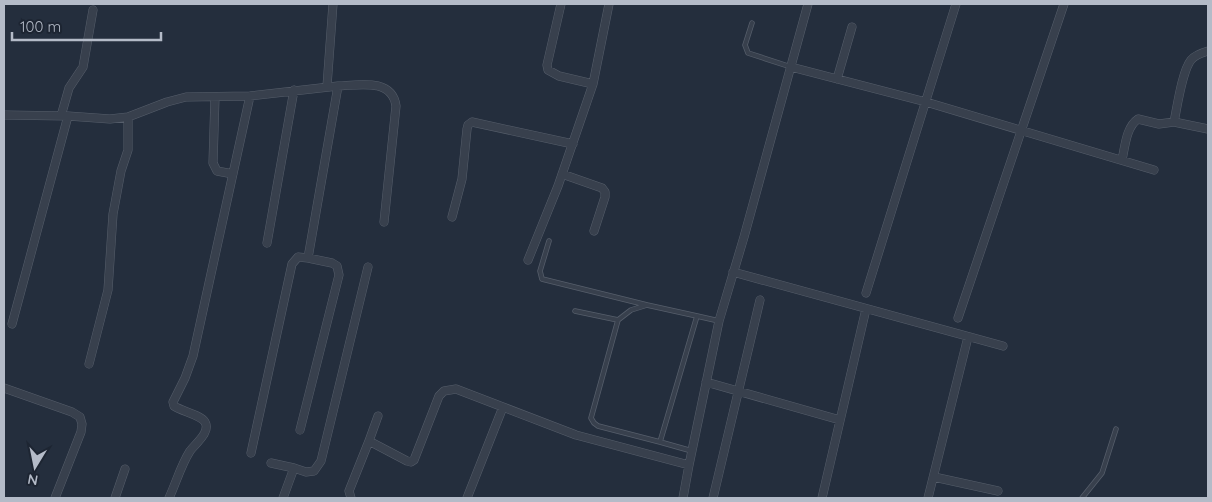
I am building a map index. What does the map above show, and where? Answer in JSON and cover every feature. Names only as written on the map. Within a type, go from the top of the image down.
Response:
[{"type":"street","points":[[327,86],[333,4]]},
{"type":"street","points":[[561,4],[547,65],[548,70],[559,76],[592,84]]},
{"type":"street","points":[[528,260],[573,144],[592,84],[609,4]]},
{"type":"street","points":[[683,498],[719,321],[808,4]]},
{"type":"street","points":[[866,293],[956,4]]},
{"type":"street","points":[[958,318],[1064,4]]},
{"type":"street","points":[[12,324],[65,116],[69,88],[82,67],[93,10]]},
{"type":"street","points":[[837,79],[852,27]]},
{"type":"street","points":[[1174,122],[1187,67],[1195,57],[1202,52],[1208,51]]},
{"type":"street","points":[[791,67],[926,102],[1154,170]]},
{"type":"street","points":[[4,115],[110,119],[128,117],[186,97],[250,96],[327,86],[369,84],[378,86],[390,92],[395,99],[396,106],[384,222]]},
{"type":"street","points":[[308,258],[338,86]]},
{"type":"street","points":[[266,243],[294,90]]},
{"type":"street","points":[[169,498],[186,458],[205,433],[206,423],[203,419],[178,409],[174,406],[173,402],[193,356],[250,96]]},
{"type":"street","points":[[215,97],[212,163],[216,171],[233,174]]},
{"type":"street","points":[[89,364],[108,290],[113,214],[121,170],[128,150],[128,117]]},
{"type":"street","points":[[1122,160],[1130,128],[1133,122],[1138,119],[1159,124],[1174,122],[1208,129]]},
{"type":"street","points":[[452,217],[462,179],[467,129],[468,125],[472,122],[573,144]]},
{"type":"street","points":[[562,174],[602,188],[605,192],[594,231]]},
{"type":"street","points":[[250,453],[292,264],[298,257],[332,263],[337,266],[339,275],[300,430]]},
{"type":"street","points":[[272,463],[306,472],[314,471],[321,461],[368,267]]},
{"type":"street","points":[[733,272],[1002,346]]},
{"type":"street","points":[[714,498],[737,391],[760,300]]},
{"type":"street","points":[[822,498],[866,309]]},
{"type":"street","points":[[928,498],[968,337]]},
{"type":"street","points":[[706,382],[840,420]]},
{"type":"street","points":[[4,389],[72,412],[80,417],[82,424],[81,432],[55,498]]},
{"type":"street","points":[[369,441],[412,462],[439,396],[444,390],[456,389],[576,434],[689,464]]},
{"type":"street","points":[[467,498],[503,407]]},
{"type":"street","points":[[351,498],[349,491],[378,416]]},
{"type":"street","points":[[283,498],[294,468]]},
{"type":"street","points":[[115,498],[125,469]]},
{"type":"street","points":[[934,477],[998,491]]},
{"type":"lane","points":[[752,23],[745,44],[748,53],[791,67]]},
{"type":"lane","points":[[549,241],[540,272],[542,279],[719,321]]},
{"type":"lane","points":[[647,305],[631,310],[618,320],[591,418],[598,426],[692,451]]},
{"type":"lane","points":[[575,311],[618,320]]},
{"type":"lane","points":[[660,442],[697,316]]},
{"type":"lane","points":[[1082,498],[1102,473],[1116,429]]}]
